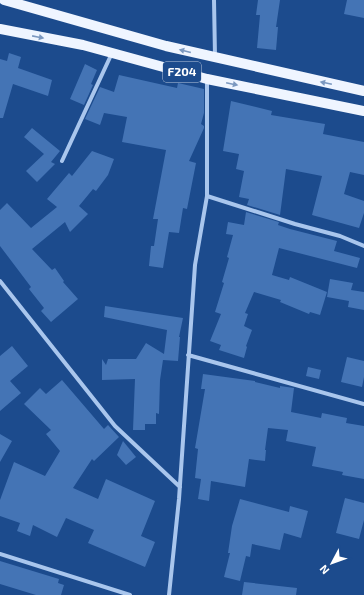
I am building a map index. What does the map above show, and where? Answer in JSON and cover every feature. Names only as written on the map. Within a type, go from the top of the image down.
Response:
[{"type":"main road","name":"F204","points":[[4,0],[89,26],[215,59],[364,91]]},
{"type":"main road","name":"F204","points":[[0,30],[83,45],[207,79],[364,111]]},
{"type":"street","points":[[214,0],[215,59]]},
{"type":"street","points":[[62,161],[112,53]]},
{"type":"street","points":[[169,595],[180,487],[195,265],[207,196],[207,79]]},
{"type":"street","points":[[207,196],[295,224],[340,236],[364,246]]},
{"type":"street","points":[[0,281],[115,426],[180,487]]},
{"type":"street","points":[[188,355],[364,404]]},
{"type":"street","points":[[0,554],[130,595]]},
{"type":"building","points":[[258,0],[280,0],[276,27],[278,27],[276,50],[257,48],[260,15],[256,15]]},
{"type":"building","points":[[347,0],[364,0],[364,18],[344,14]]},
{"type":"building","points":[[9,53],[21,57],[18,68],[52,80],[48,96],[13,84],[3,118],[0,118],[0,59],[7,61]]},
{"type":"building","points":[[85,64],[97,70],[91,84],[93,85],[84,105],[70,99]]},
{"type":"building","points":[[119,75],[177,88],[178,83],[204,89],[204,113],[201,124],[204,128],[189,161],[196,163],[187,209],[183,208],[179,233],[169,232],[163,268],[149,266],[151,246],[154,246],[158,219],[153,219],[166,150],[122,142],[127,117],[104,113],[100,125],[85,119],[100,87],[114,92]]},
{"type":"building","points":[[231,101],[272,111],[271,115],[325,124],[323,134],[364,142],[364,175],[350,172],[344,194],[364,201],[364,213],[359,228],[312,215],[322,176],[286,169],[280,215],[247,205],[249,199],[239,197],[244,171],[236,169],[239,154],[223,151]]},
{"type":"building","points":[[32,128],[60,151],[51,162],[55,164],[37,182],[26,171],[44,154],[24,137]]},
{"type":"building","points":[[92,151],[114,159],[108,175],[96,191],[93,189],[79,206],[88,214],[70,232],[65,222],[32,249],[52,270],[55,268],[64,281],[63,282],[78,299],[51,322],[41,311],[44,308],[29,289],[31,287],[0,246],[0,210],[7,203],[31,228],[57,207],[47,199],[69,173],[72,176]]},
{"type":"building","points":[[246,212],[279,222],[278,225],[290,229],[337,241],[334,251],[360,258],[357,268],[279,248],[272,275],[289,280],[290,277],[327,292],[320,315],[310,312],[309,314],[280,302],[281,300],[254,292],[245,313],[248,314],[244,326],[252,330],[246,346],[244,358],[219,350],[221,345],[210,341],[221,314],[215,312],[224,283],[222,282],[229,258],[227,257],[233,235],[226,234],[228,222],[244,225]]},
{"type":"building","points":[[330,279],[353,283],[351,290],[364,292],[364,310],[348,307],[349,301],[327,297]]},
{"type":"building","points":[[105,306],[183,318],[179,337],[178,361],[163,360],[160,380],[159,414],[156,413],[156,424],[145,424],[145,430],[133,430],[135,379],[102,380],[102,359],[106,365],[108,359],[136,359],[146,343],[164,354],[167,330],[104,317]]},
{"type":"building","points":[[12,346],[28,366],[10,381],[21,393],[0,411],[0,356]]},
{"type":"building","points":[[347,357],[364,361],[364,377],[362,387],[341,382]]},
{"type":"building","points":[[308,367],[321,370],[319,379],[306,376]]},
{"type":"building","points":[[203,374],[255,381],[280,388],[280,386],[294,388],[291,412],[321,418],[322,413],[347,418],[346,423],[364,426],[364,479],[342,475],[343,472],[312,466],[316,447],[286,441],[288,430],[268,428],[265,461],[249,459],[245,487],[211,481],[209,501],[198,499],[201,479],[195,478],[198,449],[195,448],[205,389],[201,389]]},
{"type":"building","points":[[62,380],[104,429],[108,425],[119,437],[94,461],[92,459],[73,488],[98,499],[106,479],[155,501],[141,536],[155,542],[145,567],[88,543],[94,530],[66,518],[57,537],[33,525],[30,536],[17,531],[20,523],[0,516],[0,500],[14,462],[45,476],[60,451],[46,434],[51,430],[24,404],[40,388],[46,394]]},
{"type":"building","points":[[0,434],[12,441],[0,462]]},
{"type":"building","points":[[123,441],[136,457],[126,465],[117,455]]},
{"type":"building","points":[[345,498],[364,503],[364,520],[359,539],[336,533]]},
{"type":"building","points":[[240,499],[289,512],[290,506],[308,511],[301,538],[284,533],[280,550],[252,544],[250,557],[246,556],[240,581],[224,577],[230,553],[228,553],[232,526]]},
{"type":"building","points":[[0,561],[59,579],[58,583],[64,585],[61,595],[36,595],[0,584]]},
{"type":"building","points":[[244,582],[297,588],[296,595],[242,595]]}]
